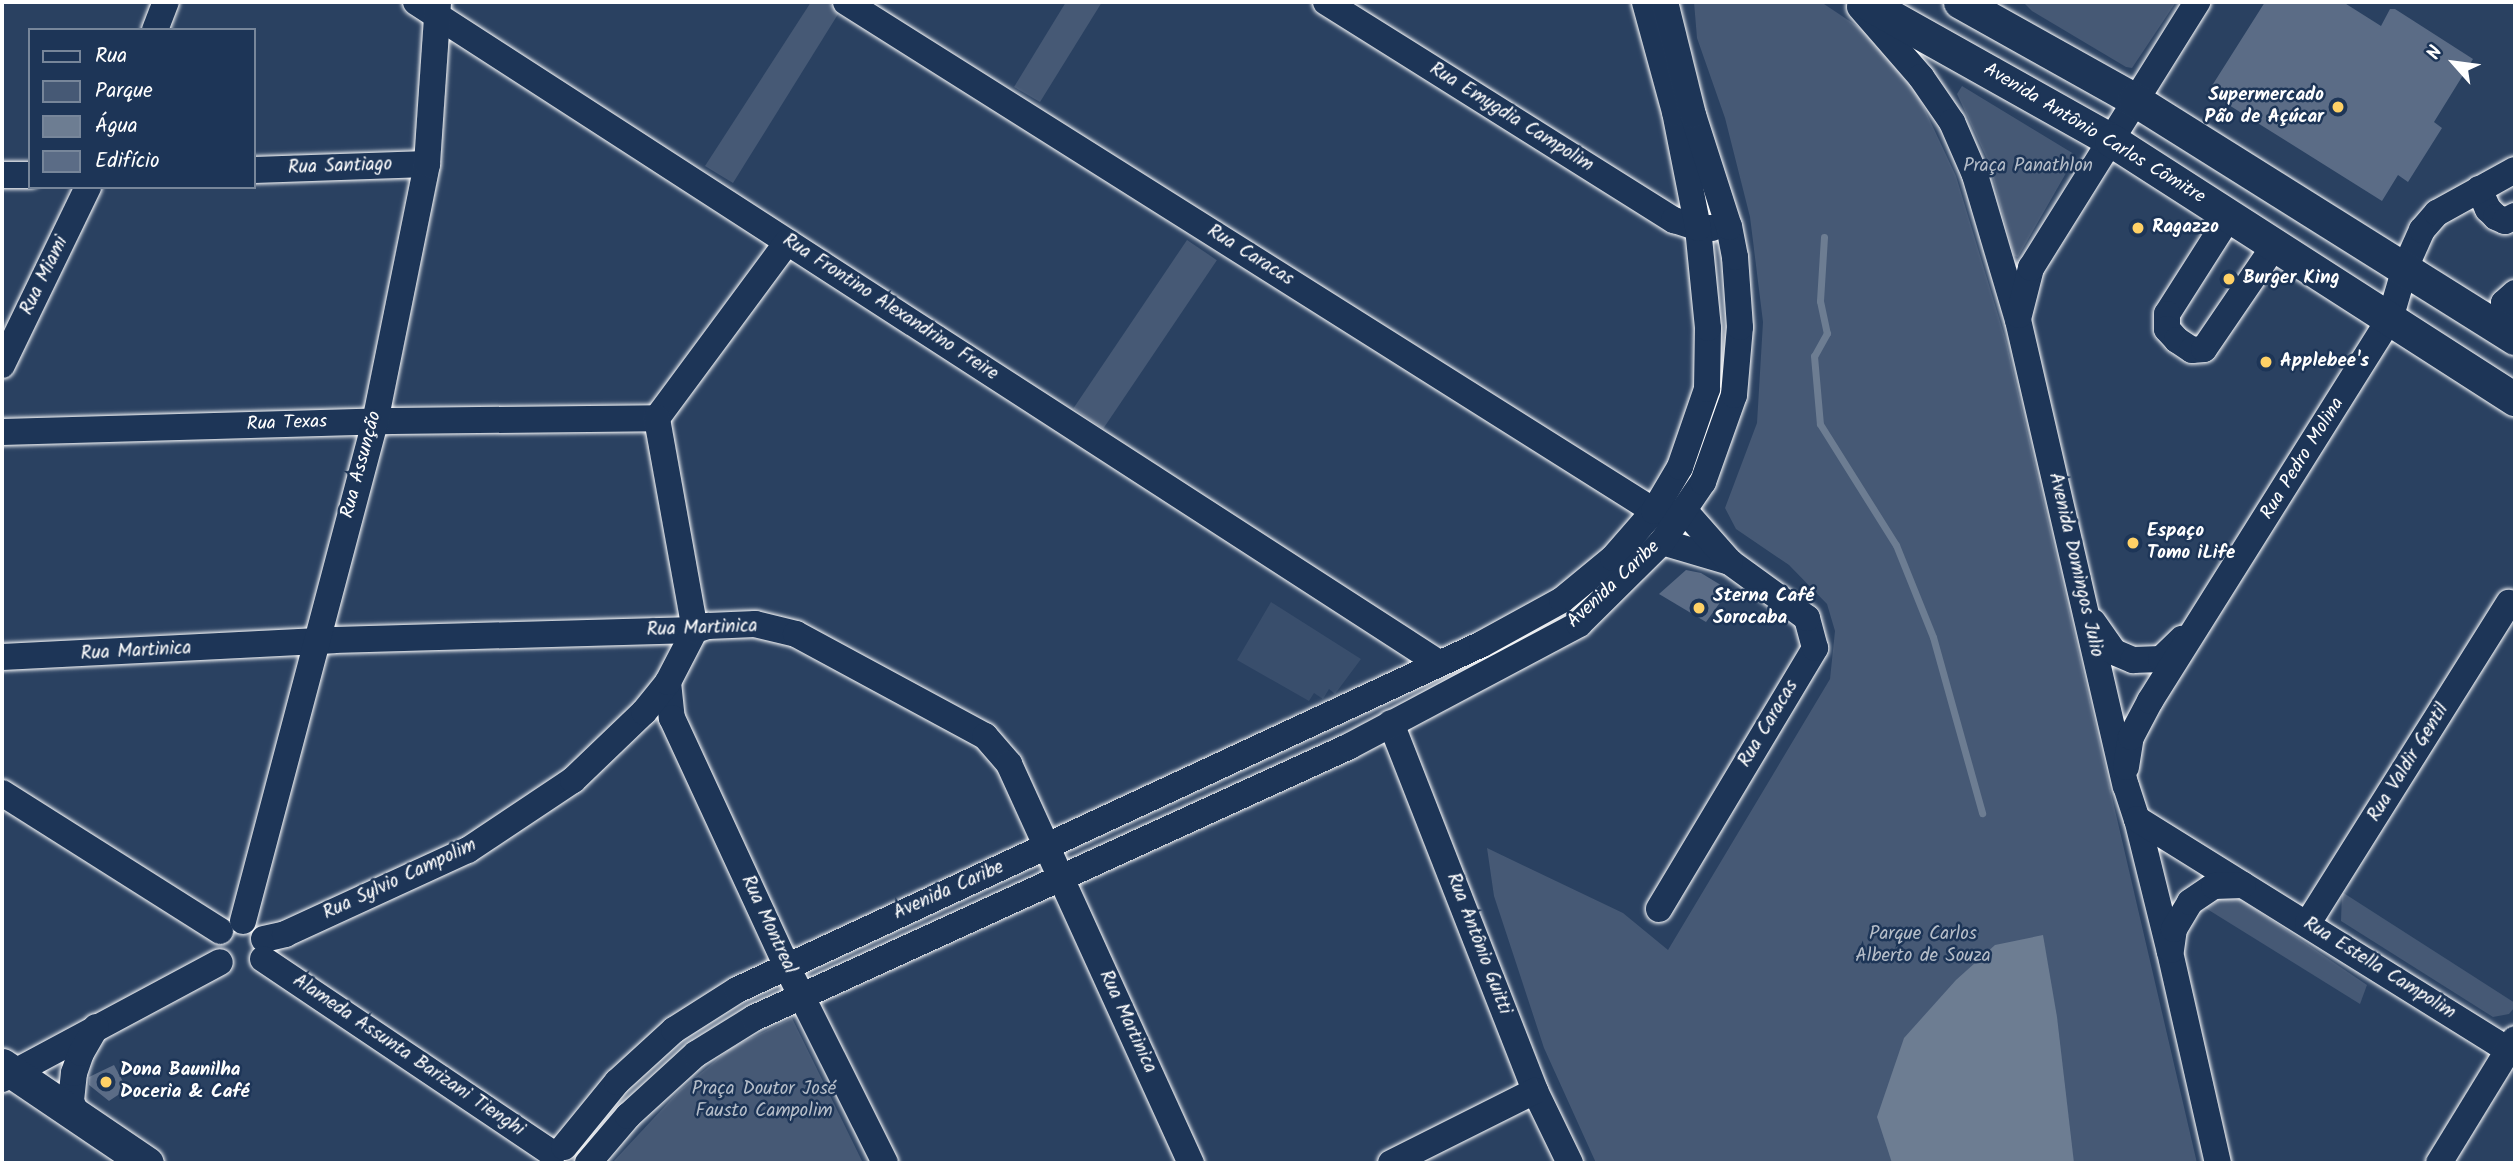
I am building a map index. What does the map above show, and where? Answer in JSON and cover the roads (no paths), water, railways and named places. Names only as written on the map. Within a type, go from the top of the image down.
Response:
[{"type":"main road","name":"Avenida Antônio Carlos Cômitre","points":[[1866,2],[2111,140],[2515,399]]},
{"type":"main road","points":[[1960,2],[2135,100],[2509,334]]},
{"type":"main road","points":[[5,1072],[147,1163]]},
{"type":"street","points":[[156,28],[166,2]]},
{"type":"street","name":"Rua Caracas","points":[[846,2],[1654,511]]},
{"type":"street","name":"Rua Emygdia Campolim","points":[[1326,2],[1674,220],[1698,228]]},
{"type":"street","name":"Avenida Caribe","points":[[568,1158],[617,1082],[674,1030],[737,989],[1482,644],[1562,600],[1614,558],[1654,511],[1680,467],[1707,390],[1708,328],[1698,228],[1675,111],[1645,2]]},
{"type":"street","name":"Avenida Caribe","points":[[568,1158],[628,1116],[696,1055],[754,1018],[1350,746],[1579,624],[1662,542],[1703,482],[1734,395],[1740,327],[1735,257],[1729,227],[1693,115],[1665,2]]},
{"type":"street","name":"Avenida Domingos Julio","points":[[1854,2],[1922,77],[1952,122],[1975,175],[2018,320],[2082,601],[2126,786],[2137,819],[2170,952],[2218,1163]]},
{"type":"street","points":[[2018,320],[2022,293],[2031,268],[2197,2]]},
{"type":"street","name":"Rua Assunção","points":[[232,926],[315,642],[375,422],[427,164],[430,6]]},
{"type":"street","name":"Rua Frontino Alexandrino Freire","points":[[430,6],[787,242],[1439,663]]},
{"type":"street","name":"Rua Santiago","points":[[256,170],[427,164]]},
{"type":"street","points":[[2390,319],[2415,242],[2430,220],[2515,170]]},
{"type":"street","points":[[2,175],[28,175]]},
{"type":"street","name":"Rua Miami","points":[[2,365],[87,189]]},
{"type":"street","points":[[2479,189],[2496,217],[2505,221],[2515,216]]},
{"type":"street","points":[[2230,215],[2167,314],[2166,329],[2177,340],[2192,350],[2204,349],[2275,245]]},
{"type":"street","points":[[1698,228],[1729,227]]},
{"type":"street","points":[[695,630],[657,418],[787,242]]},
{"type":"street","points":[[2509,334],[2504,303],[2515,293]]},
{"type":"street","name":"Rua Pedro Molina","points":[[2126,786],[2126,758],[2131,737],[2390,319]]},
{"type":"street","name":"Rua Texas","points":[[2,432],[657,418]]},
{"type":"street","name":"Rua Caracas","points":[[1659,909],[1815,648],[1807,618],[1730,562],[1684,510]]},
{"type":"street","name":"Rua Caracas","points":[[1662,542],[1730,562]]},
{"type":"street","name":"Rua Pedro Molina","points":[[2082,601],[2099,635],[2113,652],[2133,660],[2147,661],[2161,659],[2177,646],[2216,600]]},
{"type":"street","name":"Rua Valdir Gentil","points":[[2308,923],[2509,603]]},
{"type":"street","name":"Rua Frontino Alexandrino Freire","points":[[1365,615],[1392,641],[1412,677]]},
{"type":"street","name":"Rua Martinica","points":[[2,657],[315,642],[695,630],[708,626],[755,624],[796,634],[985,736],[1009,764],[1191,1163]]},
{"type":"street","name":"Rua Sylvio Campolim","points":[[263,949],[285,934],[468,850],[573,780],[644,712],[668,682],[695,630]]},
{"type":"street","points":[[1412,677],[1424,691],[1421,708]]},
{"type":"street","name":"Rua Montreal","points":[[668,682],[672,718],[786,965],[885,1163]]},
{"type":"street","points":[[1375,694],[1371,703],[1373,715],[1389,724]]},
{"type":"street","name":"Rua Antônio Guitti","points":[[1389,724],[1535,1091],[1570,1163]]},
{"type":"street","points":[[2,793],[232,926],[258,928],[263,949],[243,972],[235,971],[220,962],[215,947],[232,926]]},
{"type":"street","name":"Rua Estella Campolim","points":[[2137,819],[2513,1048]]},
{"type":"street","points":[[2170,952],[2174,929],[2190,902],[2214,886],[2243,885]]},
{"type":"street","name":"Alameda Assunta Barizani Tienghi","points":[[263,949],[568,1158]]},
{"type":"street","points":[[5,1072],[220,962]]},
{"type":"street","points":[[78,1117],[71,1101],[75,1073],[81,1052],[96,1027]]},
{"type":"street","points":[[2439,1163],[2513,1048]]},
{"type":"street","points":[[1391,1163],[1535,1091]]},
{"type":"water","points":[[2043,935],[2057,1017],[2074,1163],[1892,1163],[1877,1117],[1904,1038],[1956,980],[1995,945]]},
{"type":"waterway","points":[[1824,237],[1820,301],[1827,333],[1814,356],[1820,424],[1896,545],[1933,637],[1982,813]]},
{"type":"place","name":"Supermercado Pão de Açúcar","points":[[2338,107]]},
{"type":"place","name":"Ragazzo","points":[[2138,228]]},
{"type":"place","name":"Burger King","points":[[2229,279]]},
{"type":"place","name":"Applebee's","points":[[2266,362]]},
{"type":"place","name":"Espaço Tomo iLife","points":[[2133,543]]},
{"type":"place","name":"Sterna Café Sorocaba","points":[[1699,608]]},
{"type":"place","name":"Dona Baunilha Doceria & Café","points":[[106,1082]]},
{"type":"park label","name":"Praça Panathlon","points":[[2028,167]]},
{"type":"park label","name":"Parque Carlos Alberto de Souza","points":[[1923,946]]},
{"type":"park label","name":"Praça Doutor José Fausto Campolim","points":[[764,1101]]}]
